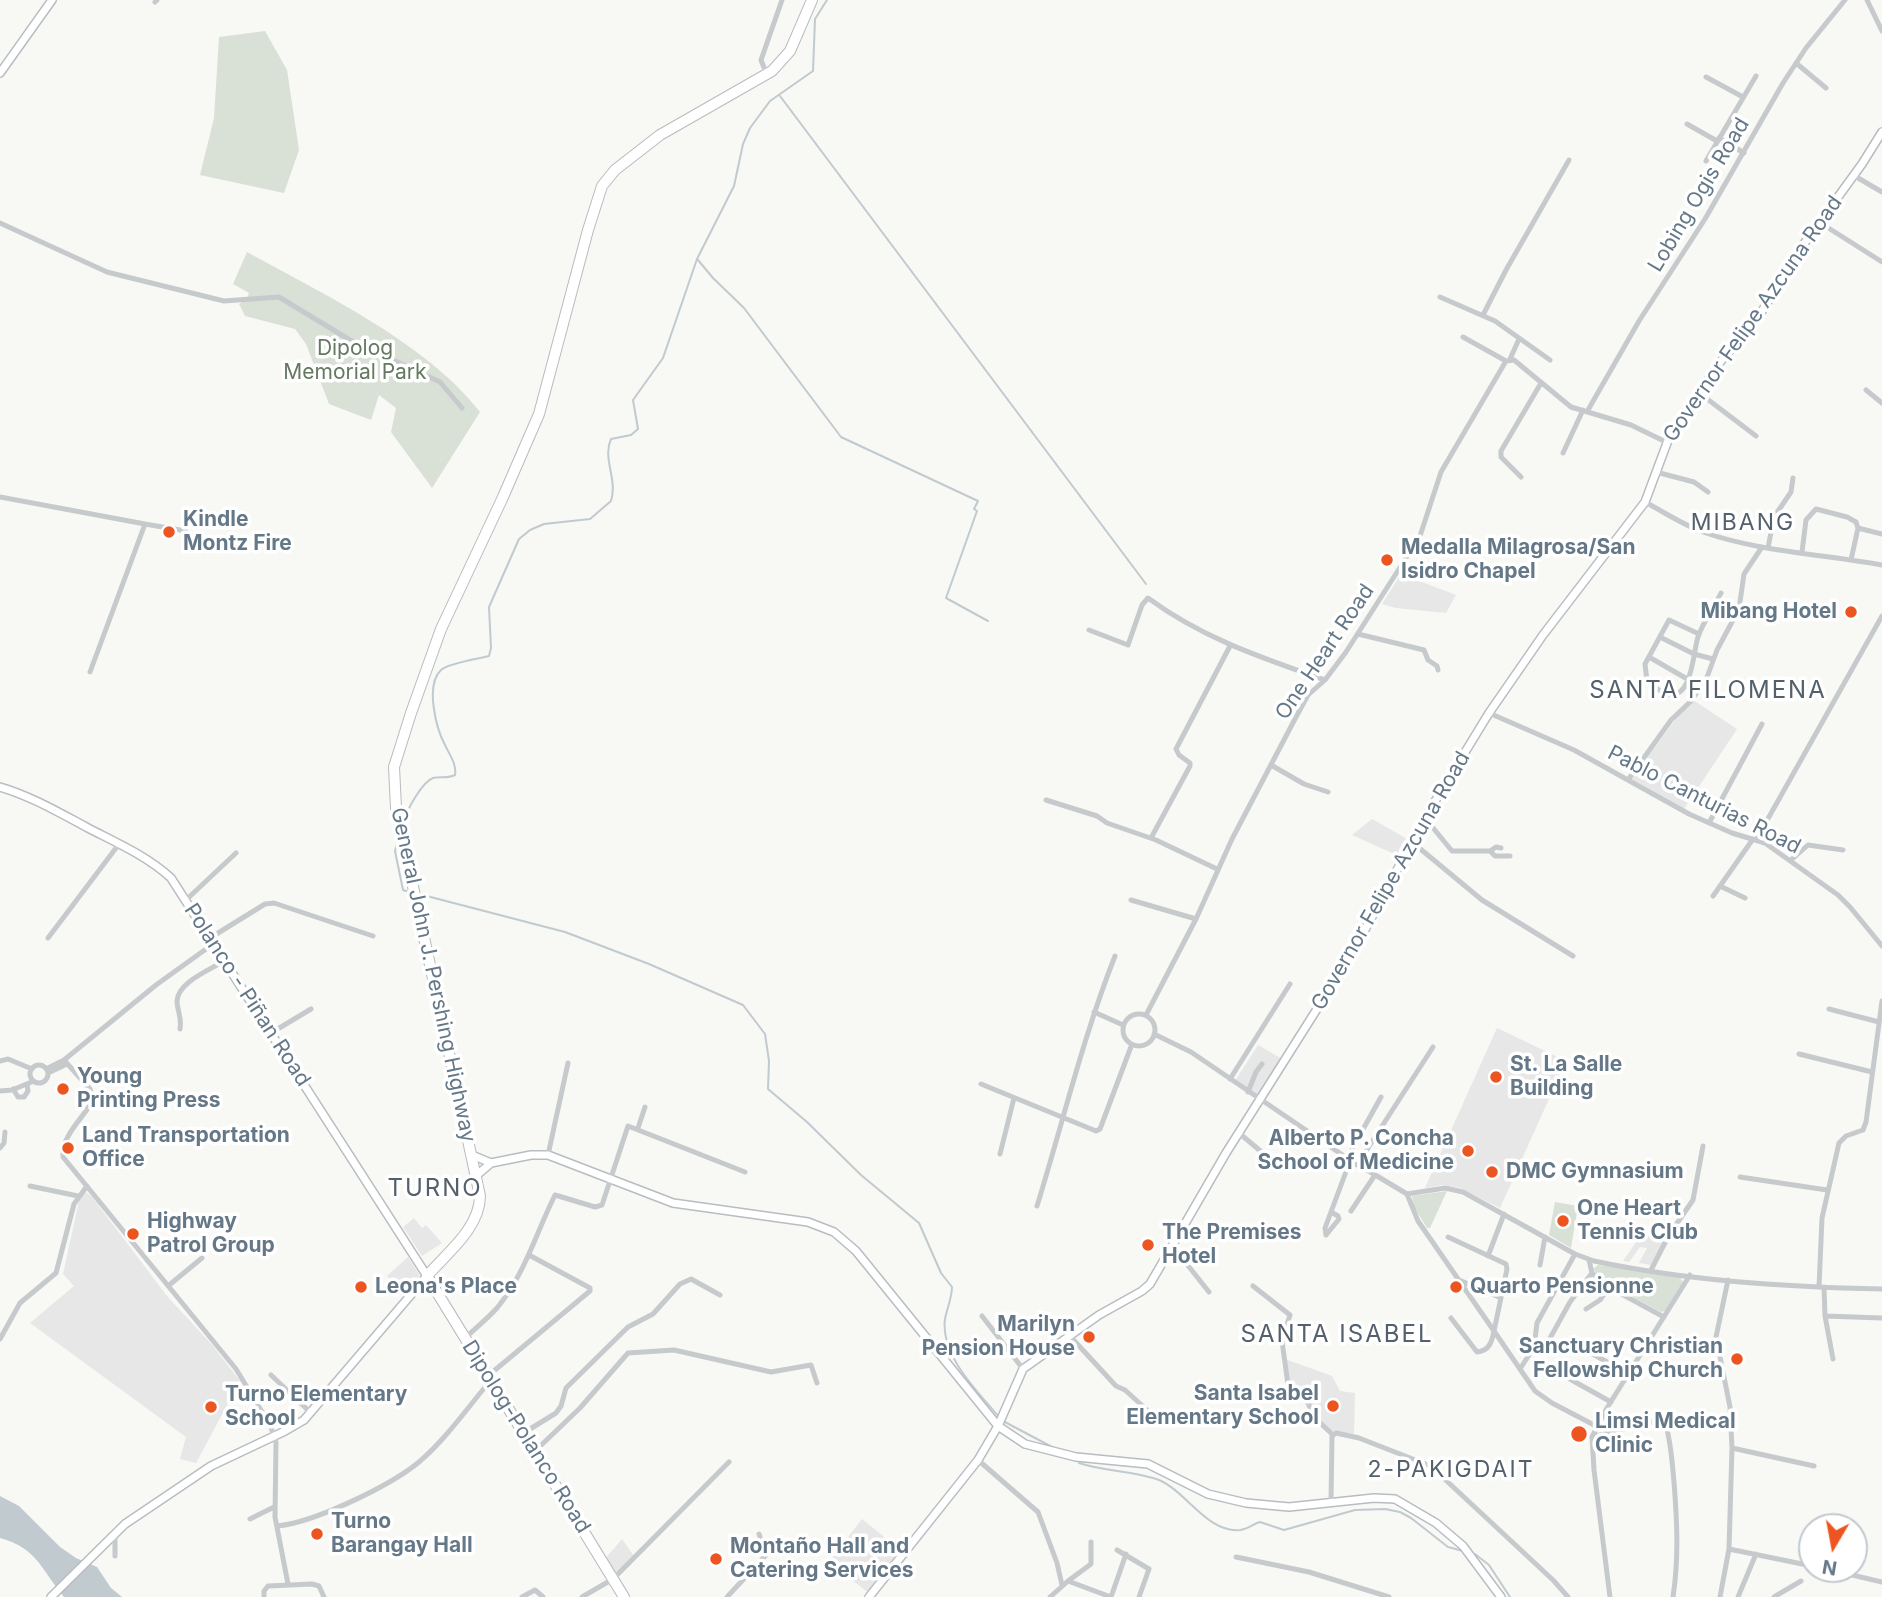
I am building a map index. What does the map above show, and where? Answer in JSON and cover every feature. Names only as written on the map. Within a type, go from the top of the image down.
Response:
[{"type":"highway","name":"General John J. Pershing Highway","points":[[427,1276],[470,1228],[480,1205],[477,1175],[396,808],[394,767],[441,629],[539,414],[602,186],[615,170],[660,135],[767,75],[790,51],[812,0]]},
{"type":"highway","name":"Dipolog-Polanco Road","points":[[427,1276],[625,1597]]},
{"type":"main road","points":[[0,74],[52,0]]},
{"type":"main road","name":"Governor Felipe Azcuna Road","points":[[869,1597],[978,1461],[1023,1369],[1069,1335],[1150,1284],[1239,1133],[1353,952],[1425,818],[1489,713],[1543,635],[1645,502],[1666,442],[1721,360],[1759,316],[1819,222],[1882,132]]},
{"type":"main road","name":"Polanco - Piñan Road","points":[[0,787],[27,797],[119,844],[162,869],[178,886],[427,1276]]},
{"type":"main road","points":[[472,1155],[491,1163]]},
{"type":"main road","points":[[477,1175],[491,1163],[531,1155],[548,1156],[683,1205],[808,1222],[834,1231],[874,1273],[950,1369],[1025,1444],[1076,1457],[1148,1464],[1160,1468],[1190,1487],[1229,1500],[1289,1507],[1395,1499],[1436,1523],[1464,1546],[1501,1597]]},
{"type":"main road","name":"General John J. Pershing Highway","points":[[51,1597],[115,1532],[211,1466],[295,1426],[427,1276]]},
{"type":"street","points":[[767,75],[761,60],[782,0]]},
{"type":"street","name":"Lobing Ogis Road","points":[[1563,453],[1585,410],[1705,219],[1796,63],[1845,0]]},
{"type":"street","points":[[1867,0],[1882,31]]},
{"type":"street","points":[[1796,63],[1826,88]]},
{"type":"street","points":[[1706,161],[1756,76]]},
{"type":"street","points":[[1706,77],[1743,97]]},
{"type":"street","points":[[1687,124],[1744,153]]},
{"type":"street","points":[[1483,315],[1569,160]]},
{"type":"street","points":[[1853,175],[1882,192]]},
{"type":"street","points":[[0,222],[107,272],[224,301],[278,297],[350,340],[440,382],[462,408]]},
{"type":"street","points":[[1819,222],[1882,262]]},
{"type":"street","points":[[1440,297],[1483,315],[1550,360]]},
{"type":"street","points":[[1463,337],[1508,360],[1571,407],[1642,429],[1666,442]]},
{"type":"street","name":"One Heart Road","points":[[1146,1016],[1196,919],[1217,869],[1308,695],[1325,680],[1358,634],[1420,536],[1441,472],[1519,339]]},
{"type":"street","points":[[1521,478],[1501,457],[1501,451],[1541,383]]},
{"type":"street","points":[[1866,390],[1882,403]]},
{"type":"street","points":[[1698,393],[1756,436]]},
{"type":"street","points":[[1656,472],[1694,482],[1709,492]]},
{"type":"street","points":[[1628,780],[1671,720],[1700,690],[1739,609],[1744,574],[1765,547],[1774,517],[1791,492],[1793,478]]},
{"type":"street","points":[[0,497],[186,531]]},
{"type":"street","points":[[1645,502],[1700,531],[1765,547],[1882,565]]},
{"type":"street","points":[[1802,552],[1806,520],[1812,510],[1816,509],[1856,522],[1858,528],[1851,560]]},
{"type":"street","points":[[90,672],[145,524]]},
{"type":"street","points":[[1858,528],[1882,534]]},
{"type":"street","points":[[1699,634],[1669,620],[1645,664],[1647,681],[1666,694],[1674,694],[1689,680],[1699,634],[1721,593]]},
{"type":"street","points":[[1089,631],[1128,645],[1142,606],[1148,598],[1180,620],[1230,646],[1325,680]]},
{"type":"street","points":[[1713,896],[1754,839],[1882,616]]},
{"type":"street","points":[[1358,634],[1424,650],[1428,660],[1437,666],[1438,670]]},
{"type":"street","points":[[1660,637],[1694,654],[1713,659]]},
{"type":"street","points":[[1151,838],[1190,766],[1177,749],[1230,646]]},
{"type":"street","points":[[1649,657],[1689,680]]},
{"type":"street","name":"Pablo Canturias Road","points":[[1489,713],[1542,734],[1709,823],[1754,839],[1791,860],[1850,906],[1882,946]]},
{"type":"street","points":[[1709,823],[1762,724]]},
{"type":"street","points":[[1271,765],[1304,784],[1328,792]]},
{"type":"street","points":[[1046,800],[1097,816],[1107,823],[1151,838],[1217,869]]},
{"type":"street","points":[[1425,818],[1452,851],[1490,851],[1496,847],[1501,848]]},
{"type":"street","points":[[1412,842],[1482,900],[1573,956]]},
{"type":"street","points":[[48,938],[119,844]]},
{"type":"street","points":[[1791,860],[1808,845],[1843,850]]},
{"type":"street","points":[[1490,851],[1495,856],[1510,856]]},
{"type":"street","points":[[186,900],[236,853]]},
{"type":"street","points":[[1720,886],[1745,898]]},
{"type":"street","points":[[1131,901],[1196,919]]},
{"type":"street","points":[[0,1091],[43,1081],[47,1071],[65,1062],[156,985],[265,904],[274,902],[373,936]]},
{"type":"street","points":[[1037,1206],[1094,1012],[1115,956]]},
{"type":"street","points":[[180,1029],[182,1017],[177,1000],[181,990],[224,961]]},
{"type":"street","points":[[1230,1079],[1290,984]]},
{"type":"street","points":[[1833,1359],[1821,1287],[1822,1218],[1839,1143],[1846,1136],[1865,1127],[1882,1001]]},
{"type":"street","points":[[271,1032],[311,1009]]},
{"type":"street","points":[[1829,1009],[1879,1022]]},
{"type":"street","points":[[1094,1012],[1123,1024]]},
{"type":"street","points":[[1133,1015],[1146,1016],[1152,1021],[1154,1034],[1145,1044],[1132,1044],[1123,1034],[1123,1024],[1133,1015]]},
{"type":"street","points":[[1154,1034],[1191,1052],[1357,1165],[1407,1194],[1451,1189],[1463,1192],[1575,1254],[1589,1259],[1728,1280],[1882,1289]]},
{"type":"street","points":[[981,1084],[1093,1130],[1099,1130],[1132,1044]]},
{"type":"street","points":[[1357,1165],[1433,1048]]},
{"type":"street","points":[[1799,1054],[1872,1072]]},
{"type":"street","points":[[0,1060],[8,1059],[32,1069]]},
{"type":"street","points":[[65,1062],[93,1093],[91,1105],[73,1128],[63,1151],[68,1165],[236,1369],[275,1436],[274,1507],[288,1584]]},
{"type":"street","points":[[548,1156],[568,1063]]},
{"type":"street","points":[[1248,1092],[1262,1064]]},
{"type":"street","points":[[34,1081],[30,1075],[32,1069],[39,1065],[47,1071]]},
{"type":"street","points":[[13,1089],[18,1097],[24,1097],[28,1091],[26,1084]]},
{"type":"street","points":[[1331,1212],[1348,1159],[1381,1097]]},
{"type":"street","points":[[1000,1154],[1014,1098]]},
{"type":"street","points":[[638,1128],[645,1107]]},
{"type":"street","points":[[465,1338],[497,1308],[529,1255],[555,1195],[598,1207],[603,1203],[628,1127],[638,1128],[745,1172]]},
{"type":"street","points":[[0,1148],[4,1143],[5,1132]]},
{"type":"street","points":[[1239,1133],[1270,1160]]},
{"type":"street","points":[[1651,1270],[1669,1235],[1693,1200],[1703,1146]]},
{"type":"street","points":[[1351,1212],[1375,1175]]},
{"type":"street","points":[[1740,1177],[1827,1190]]},
{"type":"street","points":[[0,1339],[20,1303],[57,1273],[70,1219],[78,1196],[87,1185]]},
{"type":"street","points":[[30,1186],[78,1196]]},
{"type":"street","points":[[1407,1194],[1418,1222],[1541,1396],[1596,1426]]},
{"type":"street","points":[[1488,1256],[1504,1214]]},
{"type":"street","points":[[1448,1237],[1507,1267],[1491,1344],[1484,1351],[1477,1352],[1451,1318]]},
{"type":"street","points":[[1540,1265],[1545,1237]]},
{"type":"street","points":[[1171,1249],[1182,1258],[1209,1292]]},
{"type":"street","points":[[1520,1369],[1534,1347],[1537,1323],[1575,1254]]},
{"type":"street","points":[[276,1526],[314,1518],[377,1488],[413,1466],[429,1452],[489,1378],[590,1291],[590,1288],[529,1255]]},
{"type":"street","points":[[168,1286],[202,1258]]},
{"type":"street","points":[[1589,1259],[1592,1273],[1609,1287],[1664,1317]]},
{"type":"street","points":[[1549,1340],[1570,1302],[1592,1273]]},
{"type":"street","points":[[1610,1597],[1592,1437],[1596,1426],[1690,1275]]},
{"type":"street","points":[[522,1434],[556,1413],[566,1388],[628,1327],[653,1314],[684,1281],[691,1279],[720,1295]]},
{"type":"street","points":[[1458,1280],[1501,1298]]},
{"type":"street","points":[[1720,1597],[1729,1549],[1732,1448],[1730,1407],[1716,1337],[1728,1280]]},
{"type":"street","points":[[1253,1286],[1290,1315],[1282,1341],[1288,1385],[1304,1395],[1315,1418],[1333,1435],[1331,1502]]},
{"type":"street","points":[[1586,1309],[1600,1300],[1609,1287]]},
{"type":"street","points":[[982,1316],[1023,1369]]},
{"type":"street","points":[[1825,1316],[1882,1318]]},
{"type":"street","points":[[1069,1335],[1116,1386],[1125,1390],[1147,1410]]},
{"type":"street","points":[[1580,1347],[1629,1374]]},
{"type":"street","points":[[534,1452],[580,1408],[628,1353],[674,1350],[771,1371],[811,1365],[817,1383]]},
{"type":"street","points":[[271,1375],[310,1412]]},
{"type":"street","points":[[1568,1378],[1611,1402]]},
{"type":"street","points":[[1592,1437],[1659,1420],[1665,1422],[1670,1443],[1676,1516],[1677,1563],[1673,1597]]},
{"type":"street","points":[[1333,1435],[1336,1433],[1353,1436],[1428,1465],[1568,1597]]},
{"type":"street","points":[[1732,1448],[1814,1466]]},
{"type":"street","points":[[978,1461],[1038,1512],[1065,1583]]},
{"type":"street","points":[[582,1597],[613,1579],[729,1462]]},
{"type":"street","points":[[250,1519],[274,1507]]},
{"type":"street","points":[[115,1532],[116,1556]]},
{"type":"street","points":[[729,1596],[766,1555],[759,1534]]},
{"type":"street","points":[[1051,1597],[1091,1564],[1091,1542]]},
{"type":"street","points":[[1729,1549],[1798,1563]]},
{"type":"street","points":[[1117,1550],[1149,1569],[1139,1597]]},
{"type":"street","points":[[1065,1583],[1111,1597],[1126,1554]]},
{"type":"street","points":[[1738,1597],[1756,1554]]},
{"type":"street","points":[[1236,1557],[1309,1572],[1364,1594],[1389,1597]]},
{"type":"street","points":[[1774,1597],[1798,1583]]},
{"type":"street","points":[[264,1597],[268,1586],[288,1584],[317,1585],[324,1597]]},
{"type":"street","points":[[522,1597],[535,1590],[543,1597]]},
{"type":"shaded area","points":[[1401,574],[1456,595],[1446,613],[1382,604]]},
{"type":"shaded area","points":[[1693,700],[1737,729],[1684,809],[1632,779],[1677,717]]},
{"type":"shaded area","points":[[1372,819],[1409,840],[1401,857],[1352,835]]},
{"type":"shaded area","points":[[1497,1028],[1566,1061],[1500,1208],[1460,1188],[1443,1185],[1425,1188]]},
{"type":"shaded area","points":[[1258,1045],[1284,1060],[1263,1094],[1259,1092],[1257,1096],[1235,1081]]},
{"type":"shaded area","points":[[86,1192],[167,1296],[213,1346],[240,1381],[196,1463],[180,1459],[186,1437],[30,1323],[74,1286],[63,1274],[80,1196]]},
{"type":"shaded area","points":[[414,1218],[422,1228],[426,1225],[442,1243],[422,1256],[403,1227]]},
{"type":"shaded area","points":[[1642,1234],[1666,1238],[1651,1265],[1639,1263],[1647,1248],[1640,1247],[1629,1262],[1623,1261]]},
{"type":"shaded area","points":[[408,1257],[420,1276],[404,1292],[387,1276]]},
{"type":"shaded area","name":"Santa Isabel Elementary School","points":[[1285,1359],[1332,1376],[1340,1391],[1355,1393],[1354,1434],[1331,1431],[1316,1417],[1305,1395],[1289,1385]]},
{"type":"shaded area","points":[[0,1496],[19,1506],[60,1547],[97,1567],[111,1588],[122,1597],[64,1597],[30,1554],[12,1542],[0,1538]]},
{"type":"shaded area","points":[[862,1519],[903,1552],[870,1594],[829,1562]]},
{"type":"shaded area","points":[[622,1539],[634,1556],[613,1573],[605,1559]]},
{"type":"green space","points":[[265,31],[287,70],[299,150],[284,193],[200,175],[214,118],[219,37]]},
{"type":"green space","name":"Dipolog Memorial Park","points":[[247,252],[340,303],[403,342],[458,387],[480,412],[432,488],[391,432],[396,408],[379,395],[371,420],[329,404],[306,344],[295,329],[245,316],[239,304],[246,300],[249,293],[233,284]]},
{"type":"green space","points":[[1447,1191],[1430,1228],[1427,1228],[1414,1207],[1412,1196]]},
{"type":"green space","name":"One Heart Tennis Club","points":[[1555,1202],[1578,1206],[1571,1248],[1549,1235]]},
{"type":"green space","points":[[1598,1265],[1678,1275],[1683,1282],[1665,1311],[1661,1312],[1601,1280],[1593,1269]]},
{"type":"waterway","points":[[404,819],[416,796],[429,780],[455,775],[454,763],[436,718],[433,696],[436,677],[441,670],[456,663],[489,656],[489,607],[519,539],[544,524],[590,519],[611,501],[613,485],[608,454],[611,439],[631,435],[638,429],[633,400],[663,358],[697,259],[734,186],[743,144],[750,128],[770,101],[813,71],[815,19],[827,0]]},
{"type":"waterway","points":[[780,96],[1146,584]]},
{"type":"waterway","points":[[698,260],[744,308],[841,437],[978,501],[974,509],[977,511],[946,598],[988,621]]},
{"type":"waterway","points":[[398,840],[395,851],[403,890],[409,892]]},
{"type":"waterway","points":[[419,894],[565,932],[649,964],[743,1005],[765,1034],[769,1061],[768,1089],[807,1122],[861,1175],[919,1223],[941,1273],[952,1287],[945,1319],[948,1346],[962,1372],[999,1417]]},
{"type":"waterway","points":[[1003,1421],[1054,1448]]},
{"type":"waterway","points":[[1079,1463],[1159,1480],[1179,1493],[1207,1519],[1228,1529],[1240,1530],[1260,1522],[1284,1530],[1355,1510],[1385,1509],[1400,1512],[1448,1547],[1463,1551]]},
{"type":"waterway","points":[[1475,1554],[1489,1565],[1510,1597]]},
{"type":"place","name":"Kindle Montz Fire","points":[[169,532]]},
{"type":"place","name":"Medalla Milagrosa/San Isidro Chapel","points":[[1387,560]]},
{"type":"place","name":"Mibang Hotel","points":[[1851,612]]},
{"type":"place","name":"St. La Salle Building","points":[[1496,1077]]},
{"type":"place","name":"Young Printing Press","points":[[63,1089]]},
{"type":"place","name":"Land Transportation Office","points":[[68,1148]]},
{"type":"place","name":"Alberto P. Concha School of Medicine","points":[[1468,1151]]},
{"type":"place","name":"DMC Gymnasium","points":[[1492,1172]]},
{"type":"place","name":"One Heart Tennis Club","points":[[1563,1221]]},
{"type":"place","name":"Highway Patrol Group","points":[[133,1234]]},
{"type":"place","name":"The Premises Hotel","points":[[1148,1245]]},
{"type":"place","name":"Leona's Place","points":[[361,1287]]},
{"type":"place","name":"Quarto Pensionne","points":[[1456,1287]]},
{"type":"place","name":"Marilyn Pension House","points":[[1089,1337]]},
{"type":"place","name":"Sanctuary Christian Fellowship Church","points":[[1737,1359]]},
{"type":"place","name":"Santa Isabel Elementary School","points":[[1333,1406]]},
{"type":"place","name":"Turno Elementary School","points":[[211,1407]]},
{"type":"place","name":"Limsi Medical Clinic","points":[[1579,1434]]},
{"type":"place","name":"Turno Barangay Hall","points":[[317,1534]]},
{"type":"place","name":"Montaño Hall and Catering Services","points":[[716,1559]]},
{"type":"district","name":"MIBANG","points":[[1743,523]]},
{"type":"district","name":"SANTA FILOMENA","points":[[1708,691]]},
{"type":"district","name":"TURNO","points":[[435,1189]]},
{"type":"district","name":"SANTA ISABEL","points":[[1337,1335]]},
{"type":"district","name":"2-PAKIGDAIT","points":[[1451,1470]]}]
